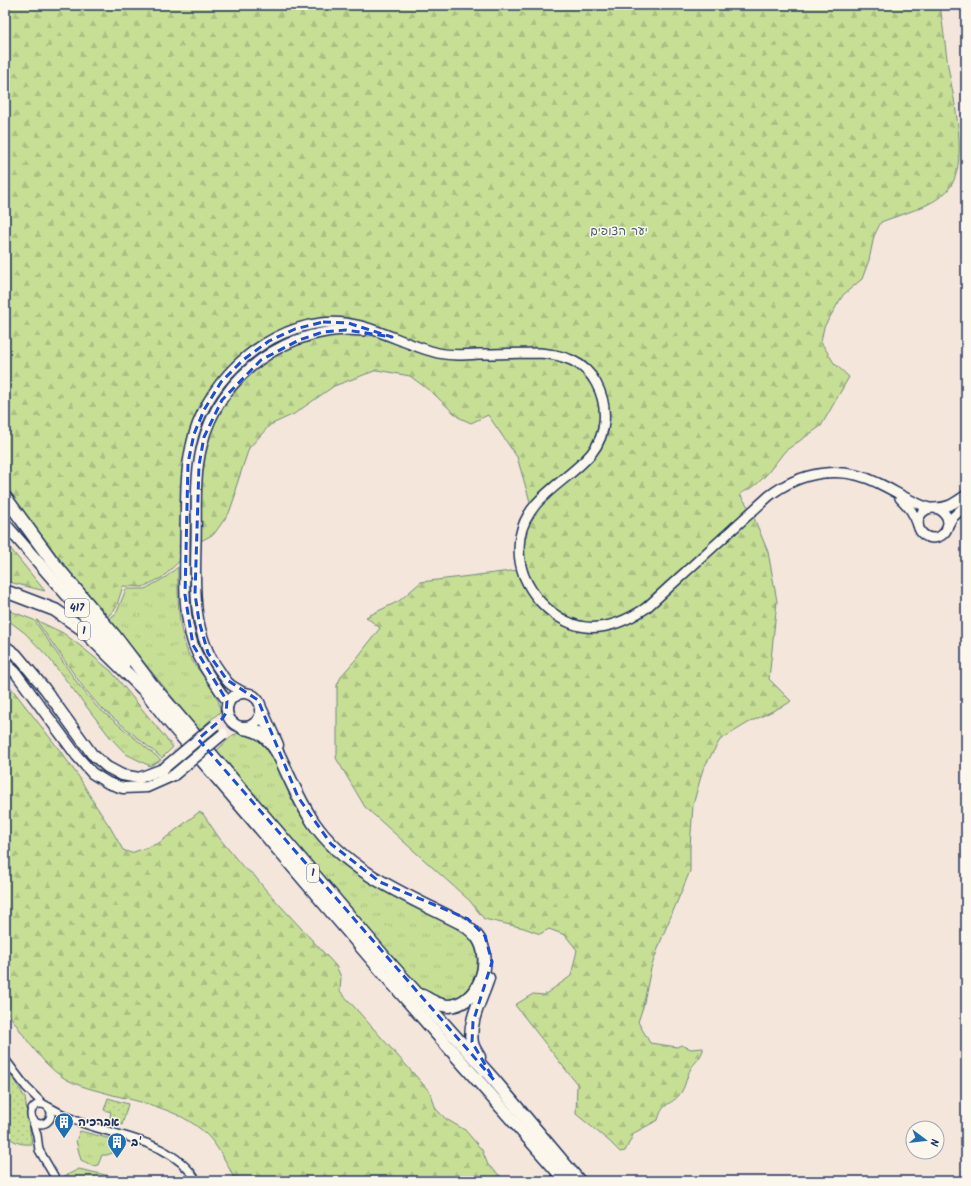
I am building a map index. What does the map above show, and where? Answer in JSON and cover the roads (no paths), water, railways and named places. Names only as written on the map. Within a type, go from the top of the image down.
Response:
[{"type":"highway","name":"1","points":[[5,497],[52,561],[114,635],[152,685],[386,959],[494,1080],[579,1181]]},
{"type":"highway","name":"1","points":[[5,592],[55,610],[81,628],[147,693],[166,718],[387,977],[566,1181]]},
{"type":"highway","points":[[261,710],[280,751],[289,778]]},
{"type":"highway","points":[[240,727],[253,729],[266,738],[278,754],[298,797],[313,821],[331,844],[355,865],[380,882],[463,924],[479,939],[485,956],[485,963],[482,978],[472,993],[466,999],[455,1004],[444,1005],[430,1001],[422,995],[386,959]]},
{"type":"highway","points":[[414,898],[468,920],[481,930],[488,941],[492,962],[473,1022],[472,1042],[474,1049],[494,1080]]},
{"type":"main road","points":[[5,505],[52,561]]},
{"type":"main road","name":"417","points":[[5,524],[90,623],[147,693]]},
{"type":"main road","points":[[5,646],[16,654],[45,689],[92,754],[107,767],[122,775],[139,778],[163,769],[215,725],[226,711],[230,699],[239,693],[250,694],[258,700],[261,710],[258,721],[249,727],[240,727],[223,734],[174,775],[147,787],[124,788],[108,783],[92,773],[77,756],[14,672],[5,663]]},
{"type":"main road","points":[[226,711],[230,721],[240,727]]},
{"type":"street","points":[[226,711],[227,701],[206,671],[193,645],[188,623],[185,595],[186,488],[191,445],[198,422],[212,394],[226,377],[243,360],[269,341],[307,325],[323,322],[336,322],[365,327],[438,352],[454,355],[540,352],[555,354],[574,361],[590,374],[603,398],[604,424],[599,441],[586,458],[533,507],[524,523],[519,542],[519,560],[522,571],[533,593],[551,612],[571,624],[593,627],[616,624],[646,608],[770,495],[788,484],[804,477],[827,472],[838,472],[865,478],[914,502],[940,510],[946,517],[947,527]]},
{"type":"street","points":[[244,693],[231,685],[215,665],[204,641],[195,594],[196,488],[201,447],[208,426],[222,400],[230,389],[250,368],[274,350],[323,332],[358,331],[392,337]]},
{"type":"street","points":[[888,488],[910,508],[914,514],[921,533],[930,538],[941,536],[952,518],[966,505]]},
{"type":"street","points":[[918,526],[920,516],[923,512],[932,508],[944,508],[951,506],[966,496]]},
{"type":"street","points":[[5,1059],[24,1084],[51,1113],[49,1121],[41,1133],[38,1143]]},
{"type":"street","points":[[24,1084],[31,1101],[32,1116],[42,1156],[57,1181]]},
{"type":"street","points":[[69,1117],[55,1118],[41,1124],[34,1122],[32,1116],[34,1106],[37,1104],[46,1106],[69,1117],[81,1123],[147,1142],[161,1148],[178,1159],[185,1165],[197,1181]]},
{"type":"place","name":"אברכיה","points":[[64,1139]]},
{"type":"place","name":"ב'","points":[[117,1159]]},
{"type":"park label","name":"יער הצופים","points":[[619,231]]}]
